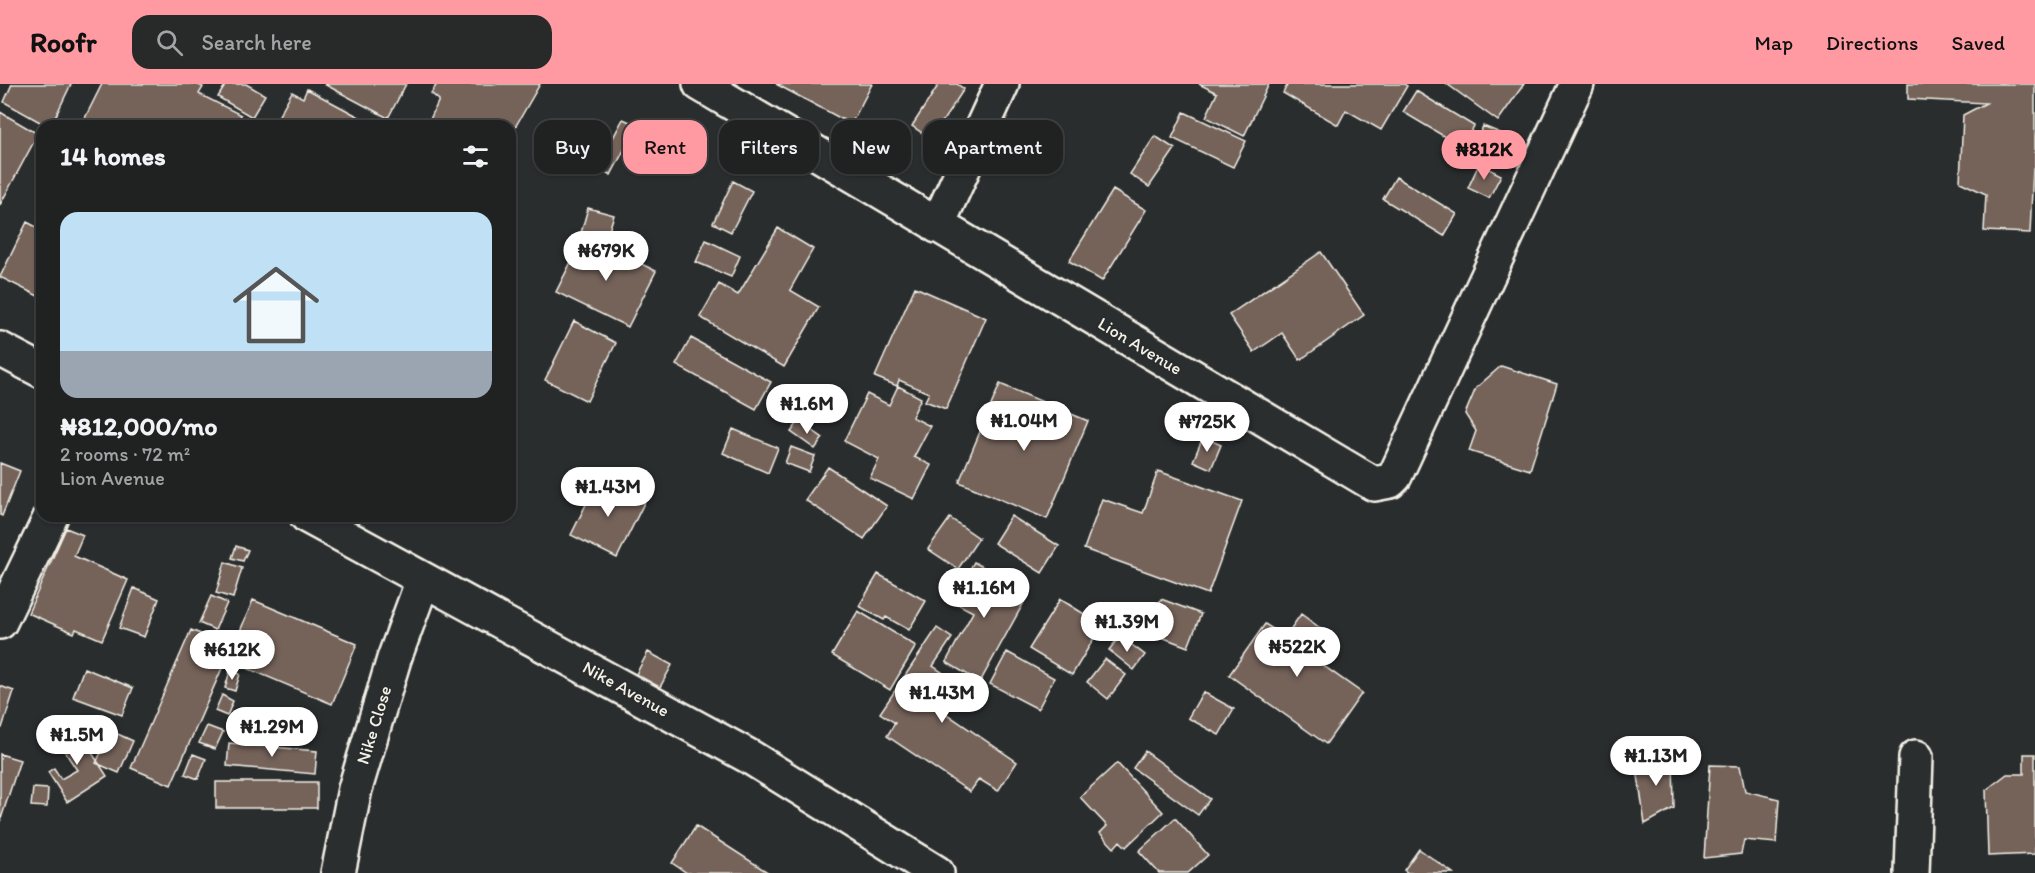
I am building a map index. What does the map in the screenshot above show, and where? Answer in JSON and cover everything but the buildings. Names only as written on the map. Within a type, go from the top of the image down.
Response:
[{"type":"street","name":"Lion Avenue","points":[[700,84],[1374,484],[1384,483],[1395,476],[1577,84]]},
{"type":"street","points":[[937,226],[1002,84]]},
{"type":"street","points":[[0,349],[36,368]]},
{"type":"street","points":[[0,622],[48,522]]},
{"type":"street","name":"Nike Avenue","points":[[319,522],[750,757],[894,862],[937,873]]},
{"type":"street","name":"Nike Close","points":[[338,873],[355,789],[394,659],[423,580]]},
{"type":"street","points":[[1912,873],[1916,757]]}]
